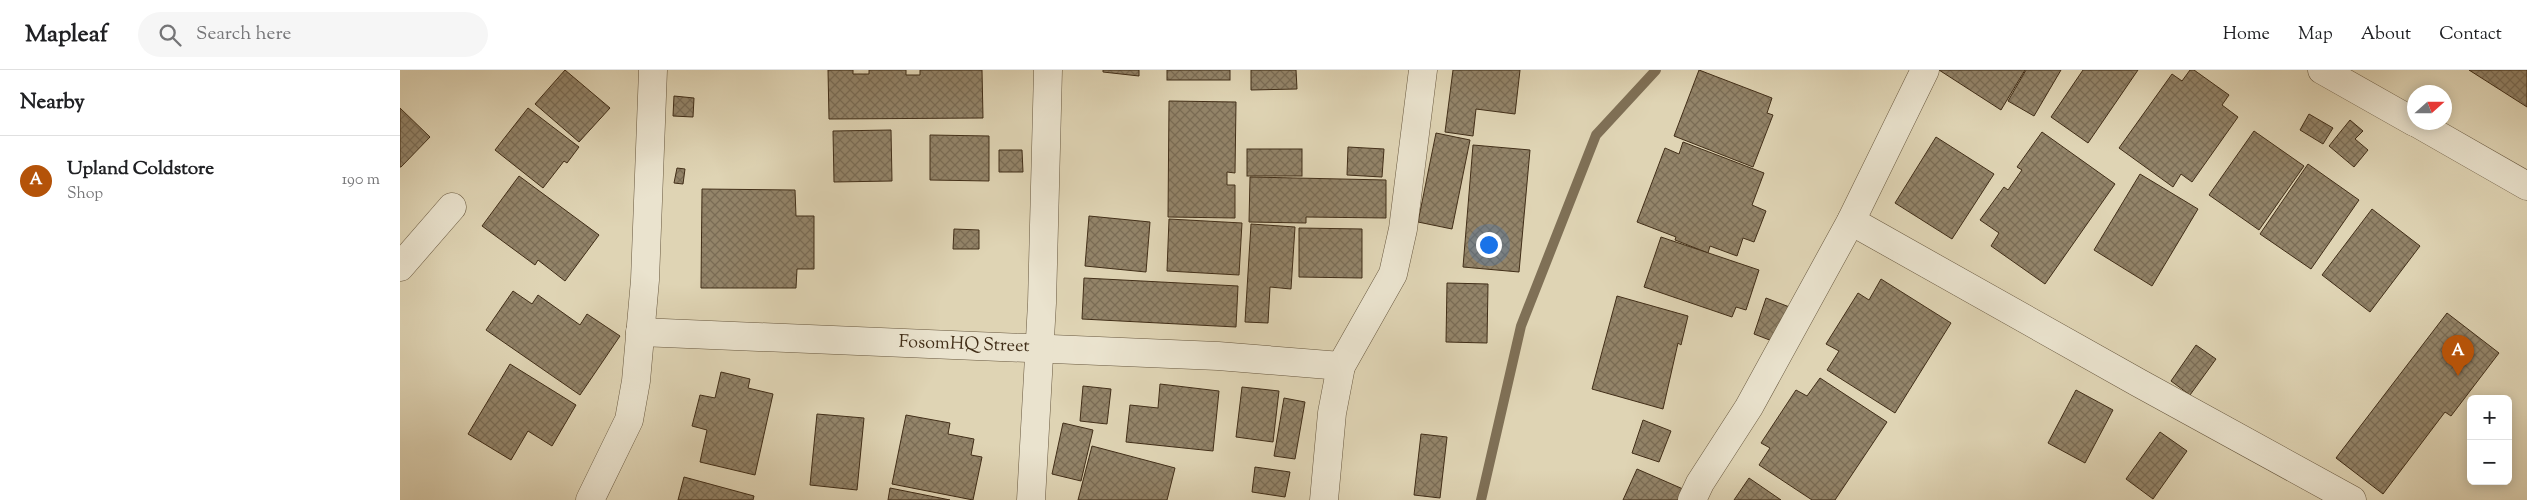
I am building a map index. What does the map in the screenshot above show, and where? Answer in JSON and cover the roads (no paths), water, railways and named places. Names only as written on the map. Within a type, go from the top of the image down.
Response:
[{"type":"street","points":[[590,500],[629,420],[636,381],[645,270],[653,70]]},
{"type":"street","name":"FosomHQ Street","points":[[640,332],[1040,348],[1048,70]]},
{"type":"street","points":[[1324,500],[1332,413],[1341,366],[1393,274],[1403,229],[1423,70]]},
{"type":"street","points":[[1692,500],[1700,483],[1749,407],[1851,221],[1925,70]]},
{"type":"street","points":[[2322,70],[2407,118]]},
{"type":"street","points":[[2429,130],[2527,186]]},
{"type":"street","points":[[400,267],[452,207]]},
{"type":"street","points":[[1851,221],[2352,500]]},
{"type":"street","points":[[1031,500],[1040,348],[1218,356],[1341,366]]},
{"type":"waterway","points":[[1481,500],[1521,326],[1596,135],[1656,70]]},
{"type":"place","name":"Upland Coldstore","points":[[2458,376]]}]
